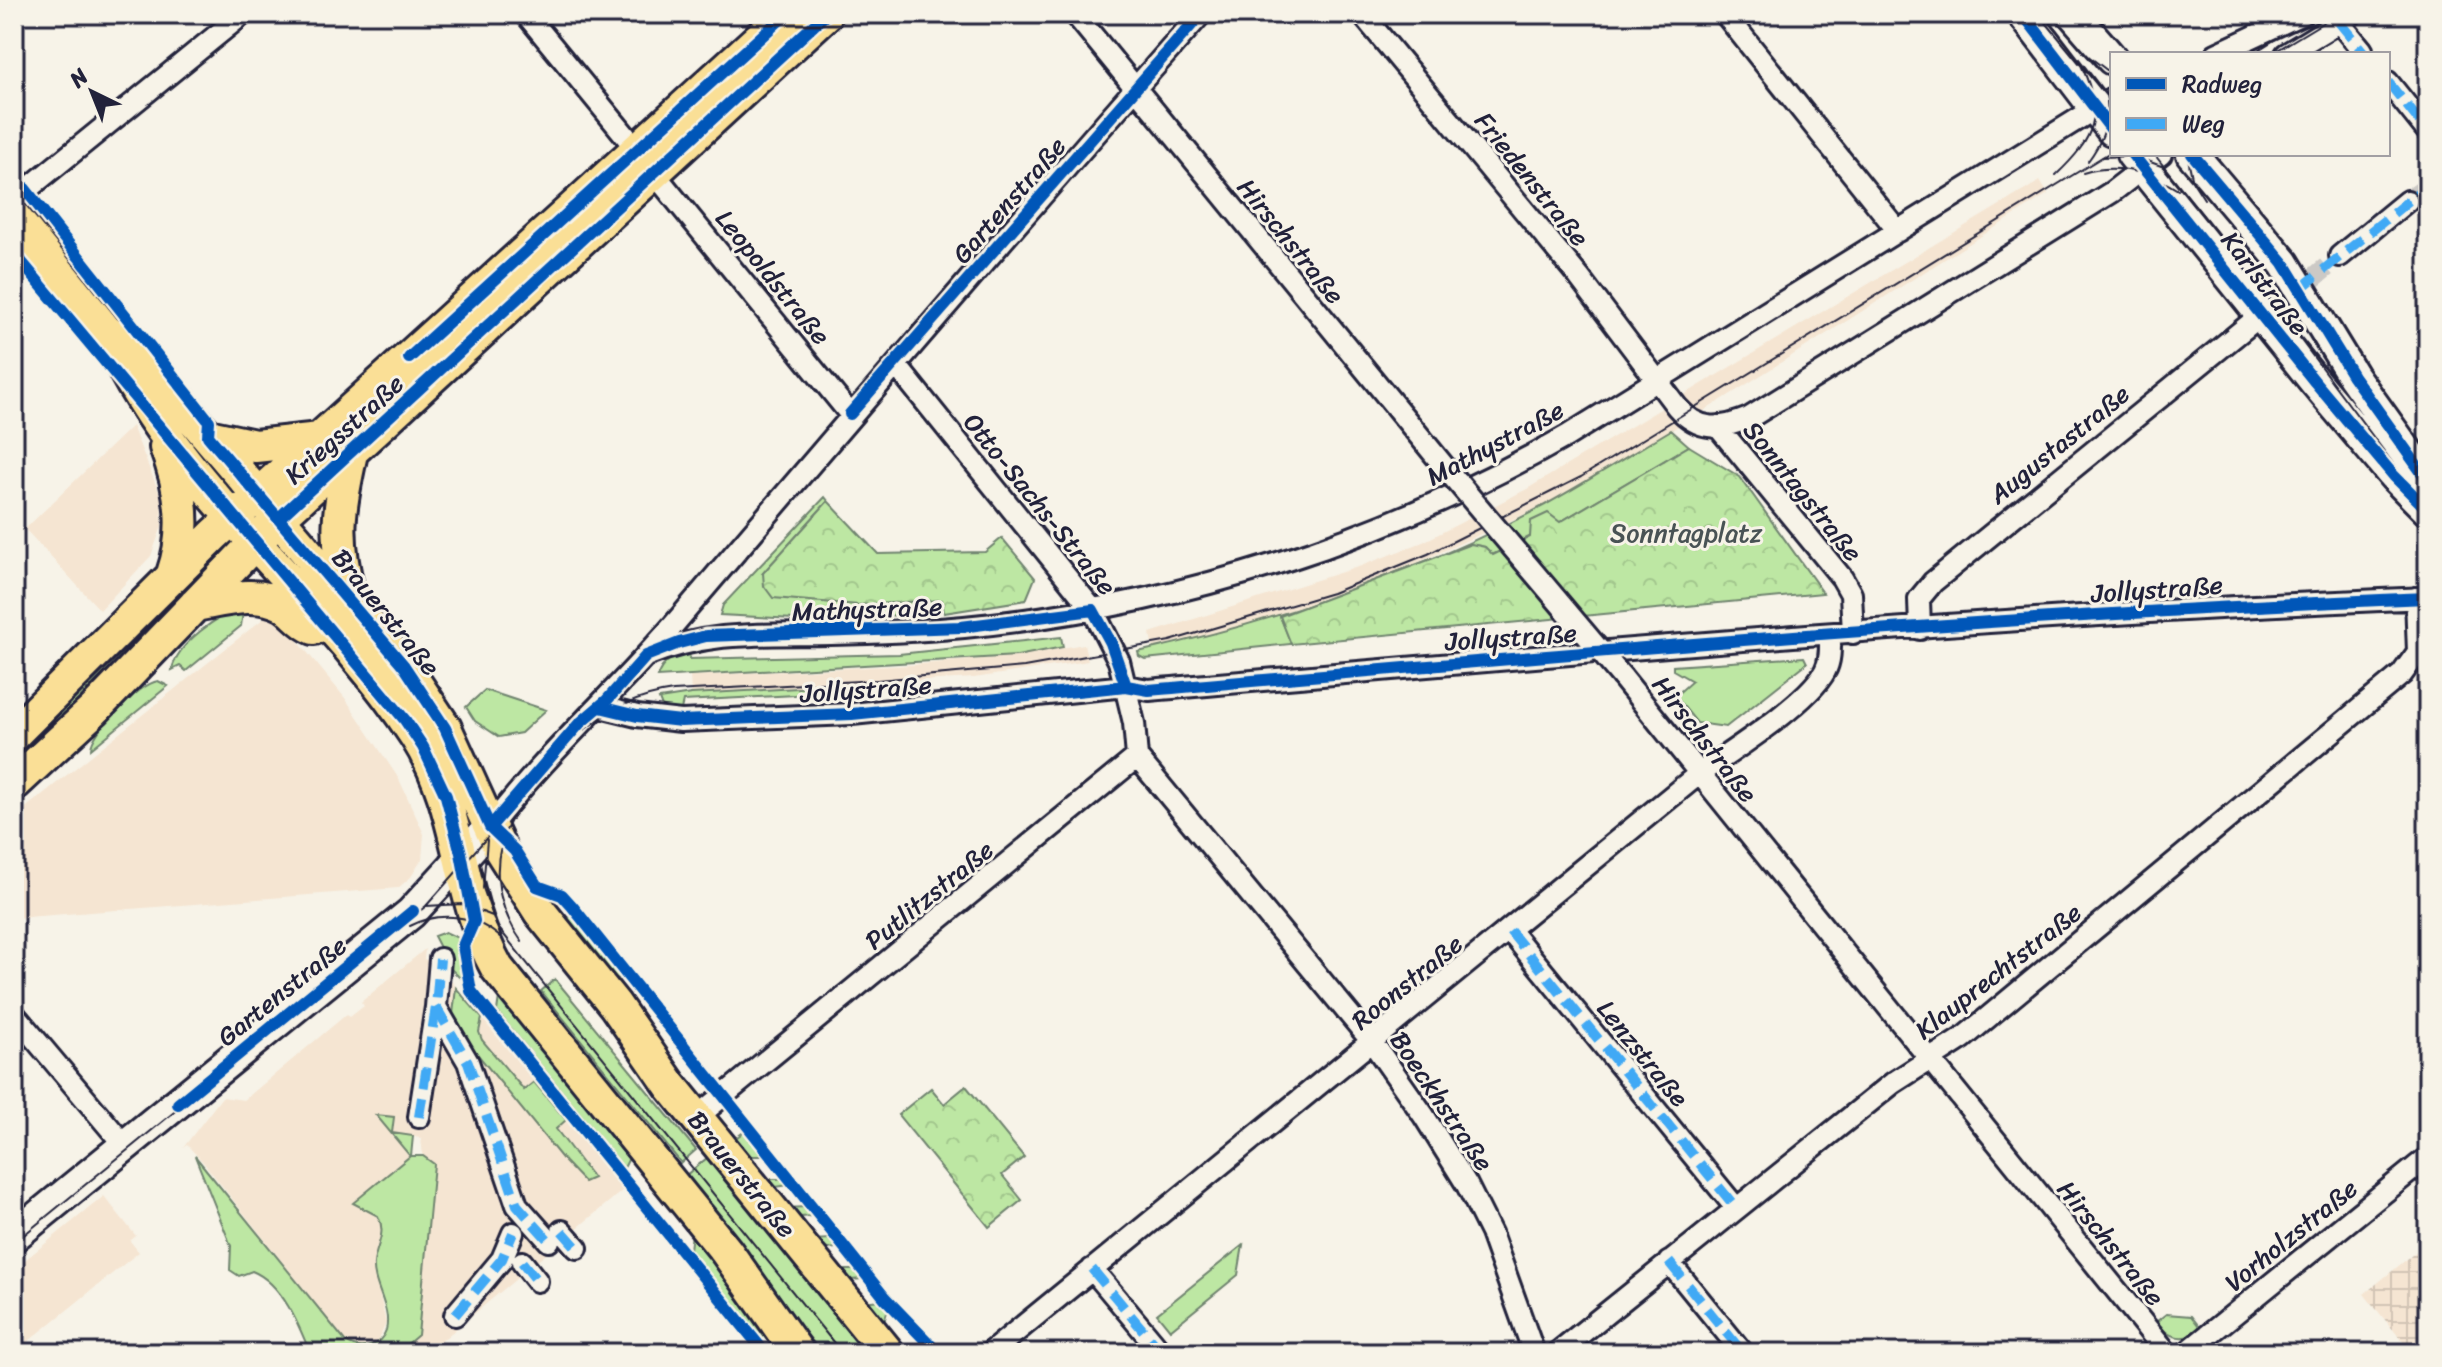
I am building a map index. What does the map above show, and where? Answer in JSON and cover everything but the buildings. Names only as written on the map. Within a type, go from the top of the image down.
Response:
[{"type":"main road","name":"Kriegsstraße","points":[[14,734],[233,518],[270,506],[351,453],[646,162],[786,14]]},
{"type":"main road","name":"Kriegsstraße","points":[[14,784],[94,710],[256,541],[270,506],[320,439],[646,162],[826,14]]},
{"type":"main road","points":[[2023,14],[2106,112]]},
{"type":"main road","points":[[2073,14],[2110,57]]},
{"type":"main road","name":"Karlstraße","points":[[2194,156],[2284,263],[2306,284],[2353,376],[2428,481]]},
{"type":"main road","name":"Karlstraße","points":[[2146,159],[2261,315],[2394,476],[2428,510]]},
{"type":"main road","points":[[14,217],[105,330],[128,381],[156,422],[173,466],[180,501],[181,544],[173,574]]},
{"type":"main road","name":"Brauerstraße","points":[[105,330],[149,367],[351,602],[427,698],[445,728],[490,827],[540,912],[615,1005],[696,1118],[888,1353]]},
{"type":"main road","name":"Brauerstraße","points":[[156,422],[233,518],[342,641],[423,747],[446,796],[474,921],[497,968],[721,1243],[798,1353]]},
{"type":"main road","points":[[208,436],[255,446],[320,439]]},
{"type":"main road","points":[[351,453],[337,523],[339,555],[351,602]]},
{"type":"main road","points":[[195,605],[238,598],[267,598],[293,611],[305,624],[342,641]]},
{"type":"main road","name":"Gartenstraße","points":[[14,1236],[411,913],[490,827]]},
{"type":"street","points":[[14,200],[243,14]]},
{"type":"street","name":"Leopoldstraße","points":[[526,14],[850,414]]},
{"type":"street","name":"Hirschstraße","points":[[1075,14],[1448,471],[1622,677],[2167,1353]]},
{"type":"street","name":"Gartenstraße","points":[[490,827],[579,724],[600,707],[646,656],[850,414],[1201,14]]},
{"type":"street","name":"Friedenstraße","points":[[1362,14],[1577,275],[1657,380]]},
{"type":"street","points":[[1725,14],[1898,231]]},
{"type":"street","points":[[2220,52],[2302,14]]},
{"type":"street","points":[[2289,52],[2346,18],[2362,50]]},
{"type":"street","points":[[2390,84],[2428,132]]},
{"type":"street","name":"Mathystraße","points":[[646,656],[706,636],[961,627],[1093,610],[1230,577],[1381,528],[1514,466],[1898,231],[2106,112]]},
{"type":"street","points":[[1657,380],[1695,424],[1719,428],[1749,418],[2146,159]]},
{"type":"street","points":[[2340,256],[2407,201]]},
{"type":"street","name":"Augustastraße","points":[[1920,629],[1919,599],[1933,582],[2261,315]]},
{"type":"street","name":"Otto-Sachs-Straße","points":[[896,365],[1093,610],[1115,652],[1126,686]]},
{"type":"street","name":"Sonntagstraße","points":[[1719,428],[1842,578],[1851,594],[1853,633]]},
{"type":"street","name":"Jollystraße","points":[[600,707],[664,721],[852,714],[1126,686],[1149,690],[2155,611],[2422,598]]},
{"type":"street","name":"Klauprechtstraße","points":[[1557,1353],[1893,1083],[1963,1038],[2412,665],[2419,643],[2422,598]]},
{"type":"street","name":"Roonstraße","points":[[990,1353],[1700,773],[1809,691],[1825,672],[1830,657],[1830,635]]},
{"type":"street","points":[[1126,686],[1137,757]]},
{"type":"street","name":"Boeckhstraße","points":[[1137,757],[1373,1043],[1467,1185],[1495,1243],[1534,1353]]},
{"type":"street","name":"Putlitzstraße","points":[[696,1118],[1137,757]]},
{"type":"street","name":"Lenzstraße","points":[[1510,931],[1736,1208]]},
{"type":"street","points":[[419,1117],[440,959]]},
{"type":"street","points":[[436,1007],[468,1062],[517,1205],[556,1236],[577,1248]]},
{"type":"street","points":[[14,1014],[125,1146]]},
{"type":"street","name":"Vorholzstraße","points":[[2186,1353],[2428,1157]]},
{"type":"street","points":[[455,1315],[502,1259],[513,1233]]},
{"type":"street","points":[[522,1262],[537,1281]]},
{"type":"street","points":[[1669,1262],[1743,1353]]},
{"type":"street","points":[[1092,1269],[1162,1353]]},
{"type":"shaded area","points":[[2040,181],[2048,194],[1712,406],[1545,505],[1406,568],[1313,603],[1241,627],[1153,649],[1150,633],[1361,566],[1423,542],[1527,489]]},
{"type":"shaded area","points":[[132,426],[161,497],[162,526],[151,556],[100,610],[25,529]]},
{"type":"shaded area","points":[[273,611],[345,698],[399,779],[424,834],[422,859],[411,877],[398,888],[14,918],[14,817]]},
{"type":"shaded area","points":[[1084,644],[1088,661],[974,678],[691,694],[690,676],[911,665],[1017,656]]},
{"type":"shaded area","points":[[425,949],[424,959],[439,966],[609,1173],[615,1175],[624,1168],[634,1181],[427,1353],[397,1353],[418,1335],[433,1164],[423,1156],[421,1138],[393,1134],[410,1156],[354,1204],[378,1216],[382,1223],[383,1233],[374,1268],[386,1323],[378,1341],[357,1348],[345,1341],[203,1162],[187,1145],[183,1148],[222,1097],[244,1100],[347,1014],[350,1017],[364,1006],[361,1002]]},
{"type":"shaded area","points":[[104,1196],[136,1236],[130,1241],[139,1252],[14,1353],[14,1269]]},
{"type":"shaded area","points":[[2428,1242],[2428,1353],[2412,1353],[2364,1294]]},
{"type":"green space","points":[[1671,430],[1689,446],[1560,522],[1492,555],[1485,547],[1470,544],[1442,555],[1545,505]]},
{"type":"green space","name":"Sonntagplatz","points":[[1689,446],[1740,477],[1823,593],[1291,644],[1280,616],[1471,544],[1485,547],[1493,555],[1530,537],[1531,521],[1548,513],[1560,522]]},
{"type":"green space","points":[[825,497],[828,501],[763,573],[930,565],[933,614],[794,619],[720,615],[723,605]]},
{"type":"green space","points":[[828,501],[878,554],[985,552],[1002,538],[1035,578],[1026,600],[944,613],[942,600],[859,605],[773,598],[764,586],[763,573]]},
{"type":"green space","points":[[217,553],[14,767],[14,750]]},
{"type":"green space","points":[[1442,555],[1397,573],[1309,605]]},
{"type":"green space","points":[[244,605],[241,626],[186,671],[180,666],[172,670],[182,649],[191,640],[223,615]]},
{"type":"green space","points":[[1309,605],[1280,616],[1291,644],[1145,659],[1139,656],[1138,652],[1243,626]]},
{"type":"green space","points":[[1061,637],[1063,647],[1017,656],[657,677],[666,662],[691,648],[689,659],[899,654]]},
{"type":"green space","points":[[1804,657],[1807,663],[1726,727],[1697,723],[1675,696],[1692,681],[1673,670],[1673,666]]},
{"type":"green space","points":[[158,681],[168,686],[91,749],[99,731],[117,709],[140,690]]},
{"type":"green space","points":[[852,685],[853,692],[683,701],[680,714],[664,712],[659,699],[691,694]]},
{"type":"green space","points":[[485,690],[546,710],[521,733],[499,737],[475,721],[466,707]]},
{"type":"green space","points":[[575,913],[627,979],[606,978],[561,924]]},
{"type":"green space","points":[[445,932],[458,938],[464,976],[460,978],[451,969],[434,936]]},
{"type":"green space","points":[[555,979],[696,1150],[681,1163],[541,991]]},
{"type":"green space","points":[[456,988],[482,1018],[479,1032],[482,1040],[524,1090],[534,1082],[566,1120],[556,1129],[593,1178],[584,1182],[565,1162],[452,1023]]},
{"type":"green space","points":[[500,990],[569,1072],[563,1077],[568,1082],[573,1078],[630,1156],[624,1168],[497,1011]]},
{"type":"green space","points":[[966,1086],[1024,1157],[1002,1175],[1022,1200],[989,1227],[898,1115],[931,1088],[944,1104]]},
{"type":"green space","points":[[376,1115],[394,1117],[392,1133],[413,1136],[411,1156],[423,1156],[434,1164],[418,1335],[397,1353],[310,1353],[288,1306],[272,1285],[252,1271],[239,1276],[230,1270],[231,1246],[195,1156],[345,1341],[356,1346],[368,1346],[383,1336],[387,1322],[374,1271],[381,1228],[378,1216],[353,1203],[410,1156]]},
{"type":"green space","points":[[745,1131],[765,1156],[750,1156],[755,1170],[762,1171],[763,1179],[783,1179],[789,1185],[775,1187],[784,1208],[807,1207],[814,1216],[801,1217],[804,1232],[810,1232],[811,1240],[832,1239],[839,1248],[825,1249],[830,1263],[835,1263],[836,1270],[857,1270],[865,1279],[850,1280],[854,1293],[859,1293],[860,1302],[882,1300],[888,1308],[883,1326],[877,1326],[728,1144]]},
{"type":"green space","points":[[712,1154],[874,1353],[822,1353],[680,1180]]},
{"type":"green space","points":[[693,1224],[786,1353],[774,1353],[690,1250]]},
{"type":"green space","points":[[1243,1245],[1238,1275],[1170,1330],[1157,1314]]},
{"type":"green space","points":[[2166,1314],[2191,1316],[2202,1330],[2183,1337],[2172,1335],[2156,1322]]},
{"type":"tunnel","points":[[2407,201],[2428,185]]},
{"type":"tunnel","points":[[2311,280],[2340,256]]},
{"type":"tram line","points":[[2039,14],[2110,101]]},
{"type":"tram line","points":[[2274,52],[2337,14]]},
{"type":"tram line","points":[[2255,52],[2279,37]]},
{"type":"tram line","points":[[2083,52],[2110,72]]},
{"type":"tram line","points":[[2056,175],[2080,149],[2092,125],[2093,98],[2081,65]]},
{"type":"tram line","points":[[2088,161],[2105,127],[2108,109],[2105,90]]},
{"type":"tram line","points":[[14,1243],[426,906],[580,733],[612,711],[647,696],[673,691],[878,680],[1024,667],[1170,641],[1332,593],[1428,554],[1581,477],[2110,152]]},
{"type":"tram line","points":[[2102,157],[2134,156],[2164,167]]},
{"type":"tram line","points":[[2156,156],[2273,303],[2428,510]]},
{"type":"tram line","points":[[2187,156],[2193,182],[2204,199]]},
{"type":"tram line","points":[[2083,173],[2108,169],[2132,171],[2156,178],[2178,190]]},
{"type":"tram line","points":[[512,818],[500,850],[498,882],[506,912],[522,942]]},
{"type":"tram line","points":[[487,840],[483,888],[496,925],[842,1353]]},
{"type":"tram line","points":[[426,906],[462,904],[495,917]]},
{"type":"tram line","points":[[410,926],[434,918],[458,918],[481,925],[502,939]]},
{"type":"marked path","points":[[2339,22],[2363,52]]},
{"type":"marked path","points":[[2390,84],[2428,132]]},
{"type":"marked path","points":[[2300,289],[2428,185]]},
{"type":"marked path","points":[[1510,931],[1736,1208]]},
{"type":"marked path","points":[[419,1117],[440,959]]},
{"type":"marked path","points":[[436,1007],[468,1062],[517,1205],[549,1241]]},
{"type":"marked path","points":[[562,1231],[577,1248]]},
{"type":"marked path","points":[[455,1315],[502,1259],[513,1233]]},
{"type":"marked path","points":[[522,1262],[537,1281]]},
{"type":"marked path","points":[[1669,1262],[1743,1353]]},
{"type":"marked path","points":[[1092,1269],[1162,1353]]},
{"type":"cycle path","points":[[409,358],[786,14]]},
{"type":"cycle path","points":[[279,518],[826,14]]},
{"type":"cycle path","points":[[850,414],[1201,14]]},
{"type":"cycle path","points":[[2023,14],[2110,127]]},
{"type":"cycle path","points":[[2134,156],[2315,382],[2394,476],[2428,510]]},
{"type":"cycle path","points":[[2194,156],[2284,263],[2353,376],[2428,481]]},
{"type":"cycle path","points":[[14,175],[209,421],[208,436],[404,666],[445,728],[490,827],[515,851],[537,886],[562,895],[572,906],[885,1298],[938,1353]]},
{"type":"cycle path","points":[[14,253],[405,720],[423,747],[446,796],[461,853],[474,921],[463,946],[471,991],[765,1353]]},
{"type":"cycle path","points":[[600,707],[637,716],[681,721],[852,714],[1126,686],[1149,690],[1788,636],[2108,614],[2428,598]]},
{"type":"cycle path","points":[[490,827],[579,724],[607,700],[646,656],[706,636],[961,627],[1093,610],[1111,643],[1126,686]]},
{"type":"cycle path","points":[[178,1104],[413,911]]}]
